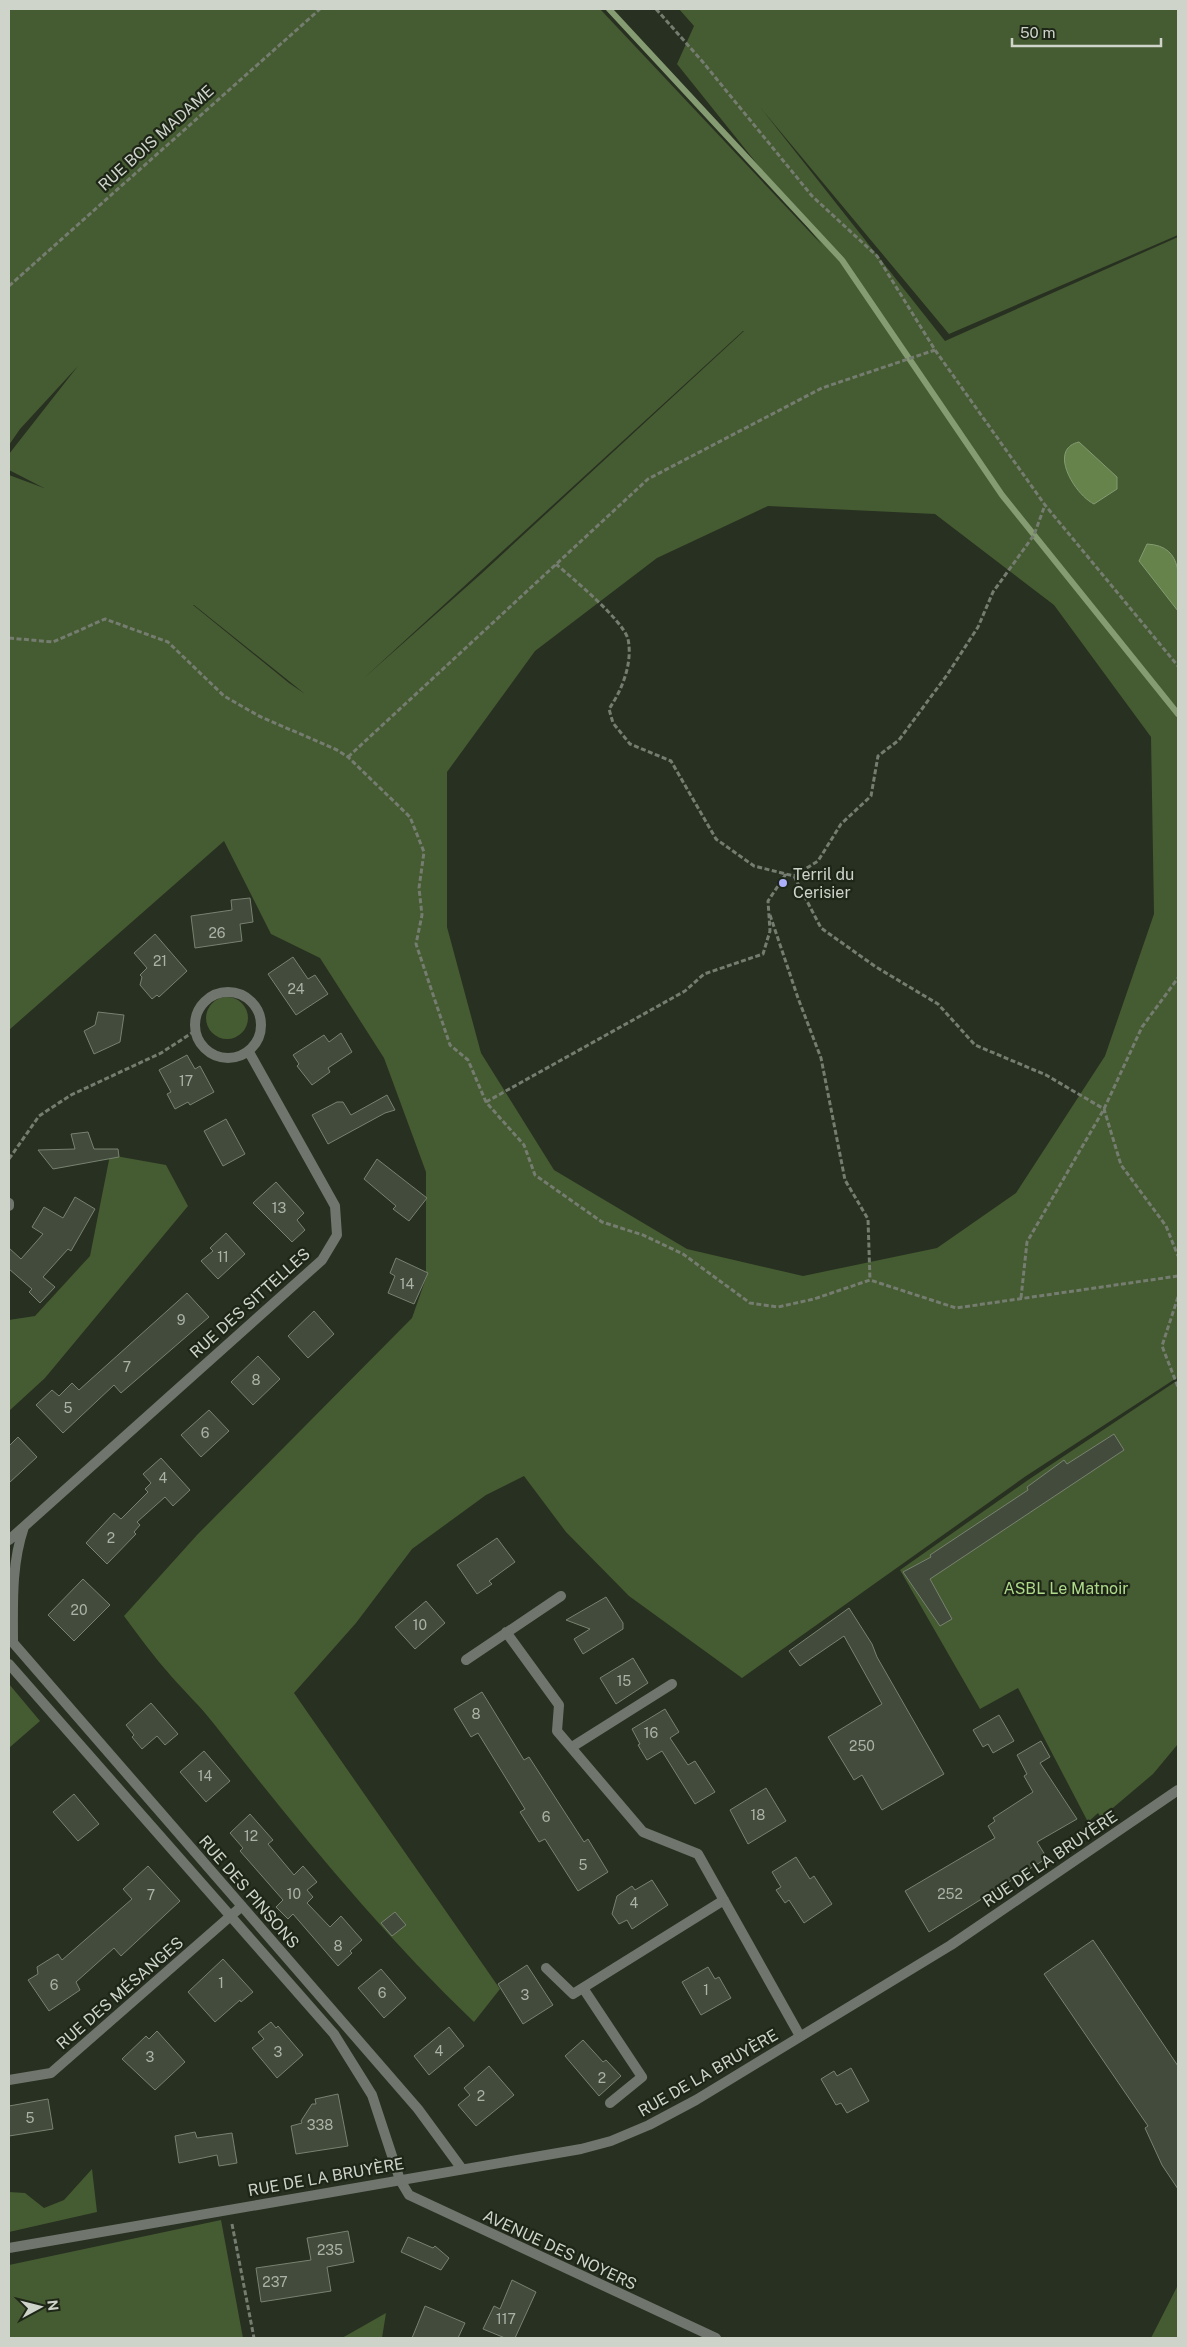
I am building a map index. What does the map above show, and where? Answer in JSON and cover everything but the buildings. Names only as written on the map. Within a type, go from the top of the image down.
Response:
[{"type":"street","points":[[221,992],[233,992],[244,995],[256,1005],[262,1027],[257,1043],[249,1052],[236,1058],[224,1058],[213,1055],[200,1042],[196,1031],[198,1010],[210,997],[221,992]]},
{"type":"street","name":"RUE DES SITTELLES","points":[[9,1540],[322,1260],[337,1235],[334,1206],[249,1052]]},
{"type":"street","points":[[11,1640],[17,1548],[24,1526]]},
{"type":"street","points":[[466,1660],[561,1596]]},
{"type":"street","points":[[506,1632],[559,1705],[558,1730],[643,1832],[698,1854],[800,2036]]},
{"type":"street","name":"RUE DES PINSONS","points":[[11,1640],[418,2109],[462,2169]]},
{"type":"street","name":"RUE DES PINSONS","points":[[9,1664],[334,2034],[372,2095],[400,2180]]},
{"type":"street","points":[[572,1747],[672,1684]]},
{"type":"street","name":"RUE DE LA BRUYÈRE","points":[[9,2248],[580,2149],[610,2141],[649,2125],[696,2100],[951,1945],[1178,1790]]},
{"type":"street","points":[[546,1968],[574,1994],[724,1900]]},
{"type":"street","name":"RUE DES MÉSANGES","points":[[9,2080],[51,2073],[242,1906]]},
{"type":"street","points":[[583,1988],[642,2077],[610,2103]]},
{"type":"street","name":"AVENUE DES NOYERS","points":[[400,2180],[409,2195],[716,2338]]},
{"type":"path","name":"RUE BOIS MADAME","points":[[9,286],[320,9]]},
{"type":"path","points":[[656,9],[702,61],[812,196],[877,256],[935,350],[1045,505],[1178,666]]},
{"type":"path","points":[[348,757],[648,479],[822,388],[935,350]]},
{"type":"path","points":[[556,564],[598,601],[627,637],[629,654],[621,690],[610,709],[612,723],[630,744],[672,761],[716,839],[754,866],[794,876],[818,861],[841,824],[871,796],[878,756],[899,740],[947,675],[978,627],[993,592],[1034,535],[1045,505]]},
{"type":"path","points":[[9,638],[53,642],[105,619],[168,642],[224,696],[259,716],[338,750],[348,757],[410,817],[424,852],[419,888],[422,915],[416,944],[450,1045],[468,1060],[486,1102],[524,1144],[535,1175],[602,1222],[643,1235],[683,1254],[750,1303],[778,1307],[814,1299],[870,1280],[956,1308],[1178,1276]]},
{"type":"path","points":[[486,1102],[685,991],[704,974],[764,954],[770,931],[768,901],[786,874]]},
{"type":"path","points":[[794,876],[821,928],[876,967],[938,1004],[976,1045],[1046,1075],[1104,1109],[1121,1165],[1166,1226],[1178,1256]]},
{"type":"path","points":[[768,911],[821,1058],[846,1180],[868,1219],[870,1280]]},
{"type":"path","points":[[1022,1298],[1027,1242],[1104,1109],[1142,1028],[1178,978]]},
{"type":"path","points":[[9,1158],[40,1116],[71,1095],[161,1053],[196,1031]]},
{"type":"path","points":[[1178,1297],[1162,1346],[1178,1388]]},
{"type":"path","points":[[229,2210],[254,2338]]},
{"type":"green space","points":[[9,9],[600,9],[822,245],[677,64],[694,26],[679,9],[1178,9],[1178,235],[949,334],[760,107],[945,341],[1178,237],[1178,1377],[1026,1476],[742,1678],[629,1596],[566,1532],[524,1476],[486,1495],[412,1549],[356,1623],[294,1693],[500,1989],[474,2022],[405,1952],[339,1878],[209,1718],[176,1682],[124,1616],[197,1535],[412,1318],[426,1278],[426,1172],[384,1058],[320,958],[271,934],[224,841],[9,1030],[9,475],[44,488],[9,470],[9,454],[78,366],[20,429],[9,445]],"holes":[[[743,331],[481,574],[364,678]],[[768,506],[935,514],[1054,605],[1151,737],[1154,914],[1105,1056],[1016,1193],[937,1248],[803,1276],[687,1249],[554,1170],[481,1053],[447,927],[447,772],[535,651],[657,558]],[[193,605],[305,694],[289,683]]]},
{"type":"green space","points":[[227,997],[242,1003],[248,1018],[242,1033],[227,1039],[212,1033],[206,1018],[212,1003]]},
{"type":"green space","points":[[110,1155],[166,1165],[188,1206],[45,1378],[9,1411],[9,1320],[35,1316],[90,1256]]},
{"type":"green space","name":"ASBL Le Matnoir","points":[[1178,1380],[1178,1744],[1153,1774],[1101,1818],[1098,1813],[1088,1822],[1018,1688],[980,1709],[900,1570],[1028,1480]]},
{"type":"green space","points":[[9,1684],[40,1721],[9,1748]]},
{"type":"green space","points":[[92,2169],[97,2212],[9,2232],[9,2192],[25,2193],[44,2208],[64,2200]]},
{"type":"green space","points":[[221,2220],[243,2338],[9,2338],[9,2265]]},
{"type":"green space","points":[[1178,2285],[1178,2338],[1151,2338]]},
{"type":"green space","points":[[386,2313],[382,2338],[342,2338]]},
{"type":"shaded area","points":[[1079,442],[1117,477],[1117,489],[1094,504],[1079,492],[1067,472],[1065,453],[1070,446]]},
{"type":"shaded area","points":[[1147,544],[1160,546],[1174,558],[1178,578],[1178,611],[1139,561]]},
{"type":"waterway","points":[[609,9],[842,260],[1002,495],[1178,714]]},
{"type":"place","name":"Terril du Cerisier","points":[[783,883]]}]
